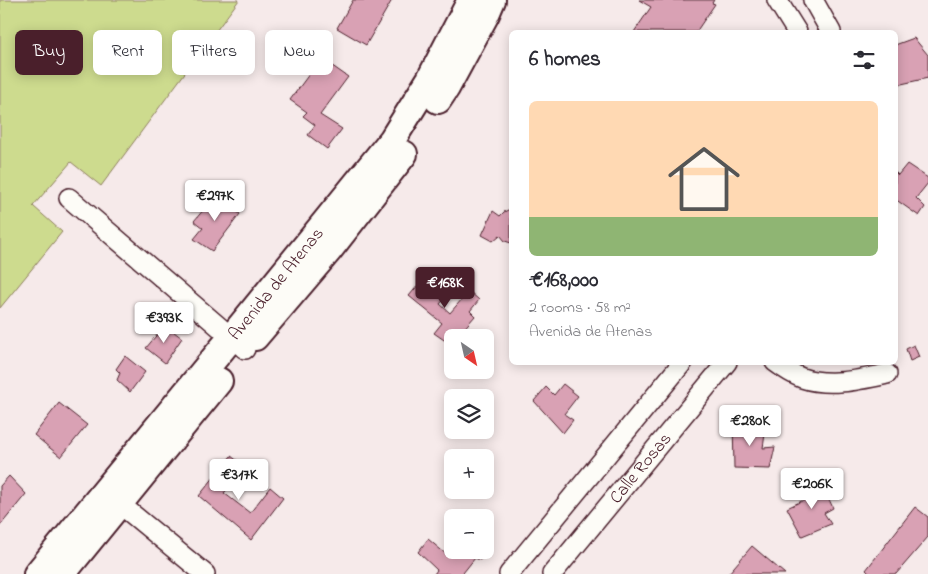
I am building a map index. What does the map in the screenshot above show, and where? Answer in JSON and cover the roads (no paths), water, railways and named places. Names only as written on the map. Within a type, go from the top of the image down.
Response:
[{"type":"main road","name":"Avenida de Atenas","points":[[37,574],[112,498],[238,344],[392,140],[430,79],[471,0]]},
{"type":"main road","name":"Avenida de Atenas","points":[[238,344],[329,250],[404,153],[446,88],[492,0]]},
{"type":"main road","name":"Avenida de Atenas","points":[[62,574],[112,498]]},
{"type":"street","points":[[777,0],[796,30]]},
{"type":"street","points":[[813,0],[830,30]]},
{"type":"street","points":[[69,198],[238,344]]},
{"type":"street","name":"Calle Rosas","points":[[509,574],[681,365]]},
{"type":"street","name":"Calle Rosas","points":[[552,574],[725,365]]},
{"type":"street","points":[[780,365],[802,378],[822,382],[855,380],[886,374]]},
{"type":"street","points":[[112,498],[205,574]]}]
